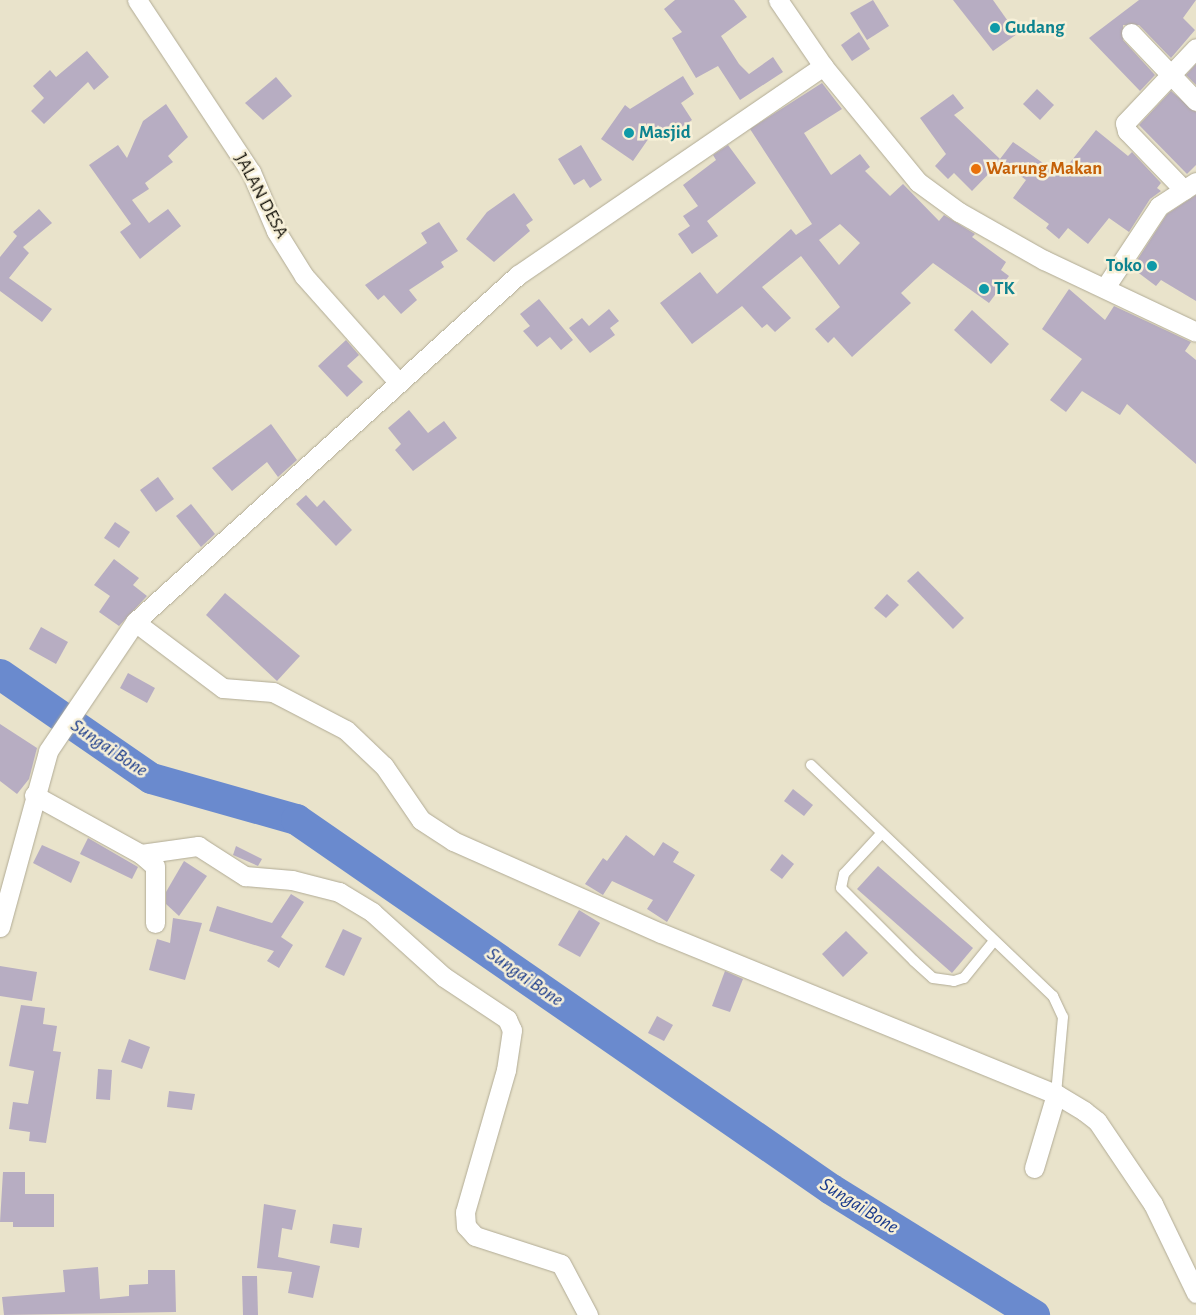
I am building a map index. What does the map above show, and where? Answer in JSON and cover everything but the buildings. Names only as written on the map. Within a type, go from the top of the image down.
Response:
[{"type":"street","name":"JALAN DESA","points":[[137,0],[251,172],[276,231],[304,276],[398,382]]},
{"type":"street","points":[[778,0],[824,66],[918,182],[959,212],[1044,260],[1106,286],[1196,332]]},
{"type":"street","points":[[1131,33],[1196,101]]},
{"type":"street","points":[[1106,286],[1152,215],[1190,186],[1125,126],[1171,73],[1196,48]]},
{"type":"street","points":[[0,927],[34,795],[48,751],[79,709],[135,622],[518,275],[643,186],[737,129],[824,66]]},
{"type":"street","points":[[135,622],[223,688],[273,692],[346,730],[384,766],[421,820],[453,842],[661,933],[1056,1094],[1097,1121],[1166,1226],[1196,1293]]},
{"type":"street","points":[[34,795],[141,854],[155,866],[155,923]]},
{"type":"street","points":[[141,854],[161,853],[198,846],[246,876],[292,880],[340,892],[372,912],[444,977],[507,1019],[512,1030],[506,1070],[465,1212],[466,1226],[476,1236],[561,1264],[588,1315]]},
{"type":"street","points":[[1034,1168],[1056,1094]]},
{"type":"lane","points":[[811,765],[880,835],[994,941],[1039,979],[1060,1008],[1062,1035],[1056,1094]]},
{"type":"lane","points":[[880,835],[844,874],[841,888],[932,978],[954,981],[964,978],[994,941]]},
{"type":"waterway","name":"Sungai Bone","points":[[0,674],[151,778],[296,819],[831,1189],[1034,1315]]},
{"type":"place","name":"Gudang","points":[[995,28]]},
{"type":"place","name":"Masjid","points":[[629,133]]},
{"type":"place","name":"Warung Makan","points":[[976,169]]},
{"type":"place","name":"Toko","points":[[1152,266]]},
{"type":"place","name":"TK","points":[[984,289]]}]
